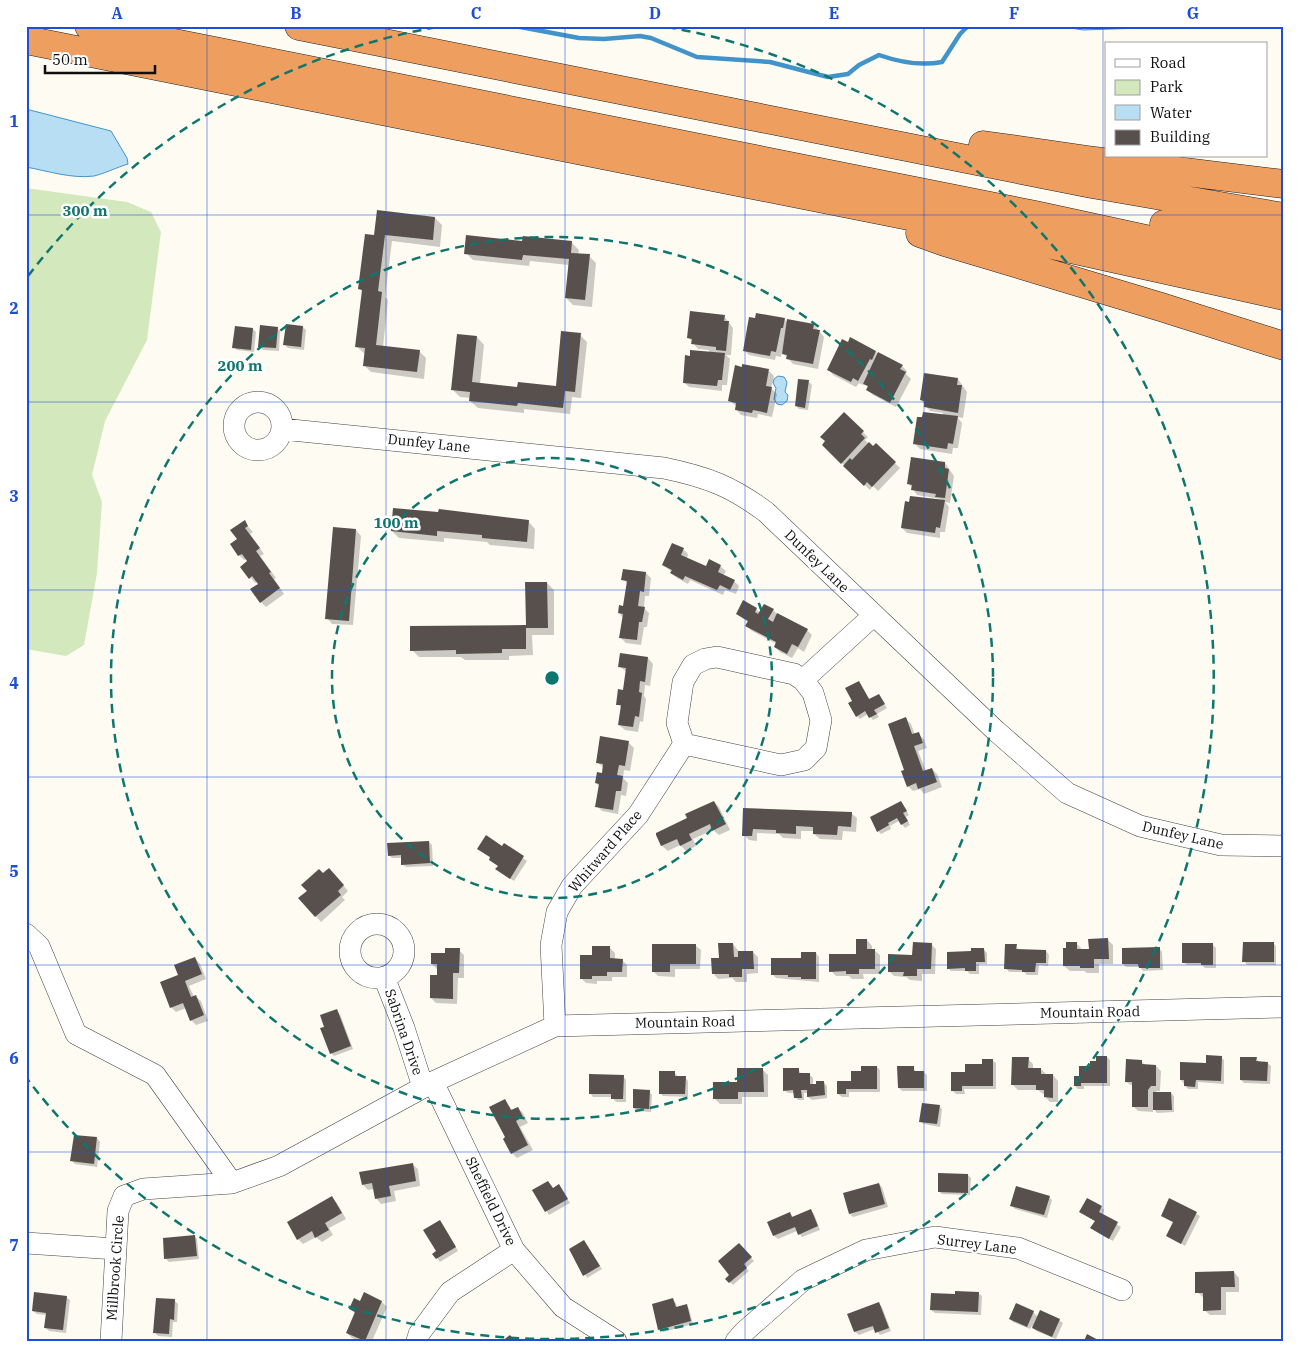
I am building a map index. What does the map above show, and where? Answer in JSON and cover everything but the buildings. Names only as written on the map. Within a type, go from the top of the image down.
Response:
[{"type":"highway","points":[[90,26],[1025,213],[1284,269]]},
{"type":"highway","points":[[165,26],[1100,213],[1284,244]]},
{"type":"highway","points":[[299,26],[1092,184],[1284,217]]},
{"type":"highway","points":[[26,40],[1108,256],[1284,296]]},
{"type":"highway","points":[[830,132],[864,129],[897,130],[1088,160],[1284,184]]},
{"type":"highway","points":[[877,210],[936,239],[1284,346]]},
{"type":"street","name":"Dunfey Lane","points":[[282,429],[664,468],[696,474],[735,490],[766,512],[996,730],[1067,793],[1140,826],[1221,845],[1284,846]]},
{"type":"street","points":[[803,680],[874,615]]},
{"type":"street","points":[[717,657],[794,674],[803,680],[814,693],[821,720],[816,748],[804,760],[781,765],[684,744],[677,723],[683,682],[694,665],[705,659],[717,657]]},
{"type":"street","name":"Whitward Place","points":[[555,1026],[551,945],[557,912],[572,886],[638,815],[684,744]]},
{"type":"street","points":[[26,934],[39,946],[76,1034],[154,1075],[232,1183]]},
{"type":"street","name":"Sabrina Drive","points":[[384,977],[428,1084]]},
{"type":"street","name":"Mountain Road","points":[[124,1196],[143,1189],[232,1183],[279,1166],[428,1084],[555,1026],[1284,1007]]},
{"type":"street","name":"Sheffield Drive","points":[[428,1084],[514,1250],[563,1307],[616,1341]]},
{"type":"street","name":"Millbrook Circle","points":[[111,1341],[118,1211],[124,1196]]},
{"type":"street","name":"Surrey Lane","points":[[736,1341],[803,1280],[866,1250],[935,1237],[1018,1248],[1122,1290]]},
{"type":"street","points":[[26,1243],[116,1249]]},
{"type":"street","points":[[417,1341],[419,1334],[450,1292],[514,1250]]},
{"type":"green space","points":[[26,188],[127,202],[151,212],[161,232],[147,340],[105,421],[92,475],[102,502],[97,573],[84,645],[66,656],[26,649]]},
{"type":"water","points":[[1059,26],[1144,26],[1141,28],[1083,30]]},
{"type":"water","points":[[26,109],[111,131],[127,158],[128,164],[98,175],[86,177],[69,176],[26,167]]},
{"type":"water","points":[[778,376],[784,377],[787,382],[785,392],[788,395],[787,401],[782,405],[777,404],[774,399],[776,388],[773,383],[774,379]]},
{"type":"waterway","points":[[515,26],[579,38],[604,39],[640,36],[651,38],[697,57],[770,62],[828,77],[848,74],[859,65],[879,55],[910,63],[942,62],[960,34],[968,26]]}]
